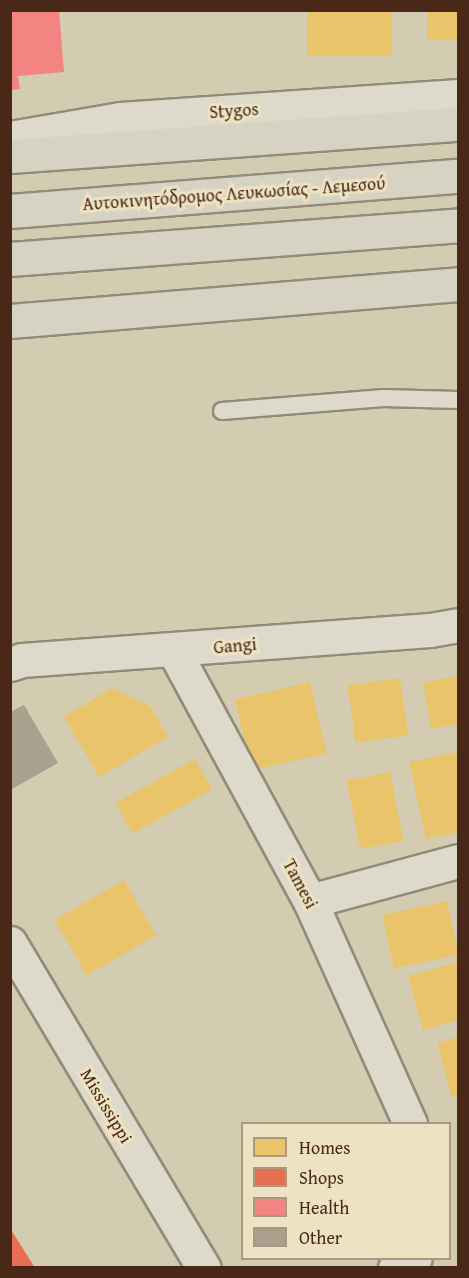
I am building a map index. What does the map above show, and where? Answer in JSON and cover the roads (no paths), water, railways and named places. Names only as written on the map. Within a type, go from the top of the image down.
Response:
[{"type":"highway","points":[[10,156],[459,124]]},
{"type":"highway","name":"Αυτοκινητόδρομος Λευκωσίας - Λεμεσού","points":[[10,211],[459,176]]},
{"type":"highway","points":[[10,259],[459,225]]},
{"type":"highway","points":[[10,321],[459,284]]},
{"type":"street","name":"Stygos","points":[[10,138],[120,119],[459,96]]},
{"type":"street","name":"Gangi","points":[[10,664],[22,660],[174,651],[430,630],[459,625]]},
{"type":"street","name":"Tamesi","points":[[174,651],[310,901],[409,1122]]},
{"type":"street","points":[[310,901],[459,861]]},
{"type":"street","name":"Mississippi","points":[[10,943],[204,1268]]},
{"type":"street","points":[[395,1268],[411,1260]]},
{"type":"lane","points":[[222,411],[383,398],[459,400]]}]
